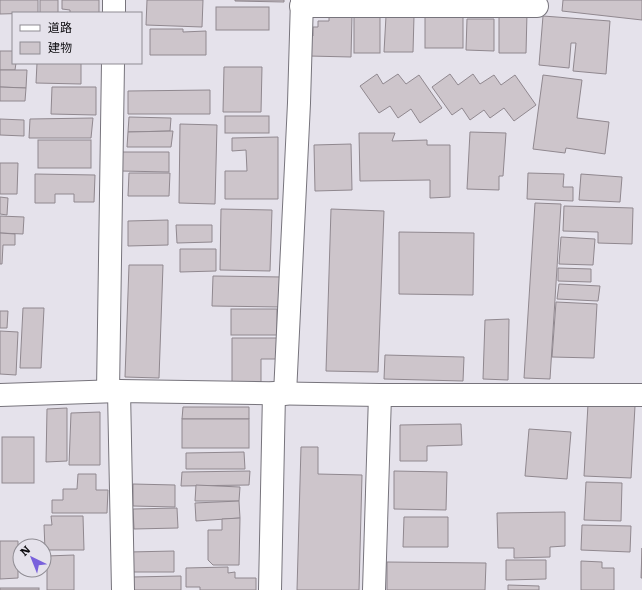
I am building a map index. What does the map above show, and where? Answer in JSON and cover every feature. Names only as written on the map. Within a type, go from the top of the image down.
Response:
[{"type":"street","points":[[114,0],[114,12]]},
{"type":"street","points":[[270,590],[280,393],[299,103],[302,3],[537,6]]},
{"type":"street","points":[[113,64],[114,391],[123,590]]},
{"type":"street","points":[[0,395],[114,391],[380,395],[642,394]]},
{"type":"street","points":[[374,590],[380,395]]},
{"type":"building","points":[[0,0],[38,0],[38,12],[12,12],[12,14],[0,14]]},
{"type":"building","points":[[40,0],[58,0],[58,12],[40,12]]},
{"type":"building","points":[[62,0],[99,0],[99,12],[70,12],[70,10],[62,9]]},
{"type":"building","points":[[147,0],[203,0],[202,27],[146,25]]},
{"type":"building","points":[[284,0],[284,2],[235,1]]},
{"type":"building","points":[[563,0],[642,0],[642,20],[562,11]]},
{"type":"building","points":[[216,7],[269,7],[269,30],[216,30]]},
{"type":"building","points":[[499,13],[527,13],[526,53],[499,53]]},
{"type":"building","points":[[329,14],[352,15],[351,57],[309,56],[309,37],[313,36],[313,27],[318,27],[318,21],[329,21]]},
{"type":"building","points":[[386,16],[414,16],[413,52],[384,52]]},
{"type":"building","points":[[543,16],[610,21],[606,74],[573,71],[576,43],[571,43],[569,68],[539,65]]},
{"type":"building","points":[[354,17],[380,17],[380,53],[354,53]]},
{"type":"building","points":[[425,17],[463,17],[463,48],[425,48]]},
{"type":"building","points":[[467,19],[494,19],[494,51],[466,50]]},
{"type":"building","points":[[150,29],[183,29],[183,32],[206,31],[206,55],[150,55]]},
{"type":"building","points":[[0,51],[12,51],[12,64],[16,64],[15,70],[0,70]]},
{"type":"building","points":[[37,64],[81,64],[81,84],[36,83]]},
{"type":"building","points":[[224,67],[262,67],[261,112],[223,112]]},
{"type":"building","points":[[0,70],[27,70],[26,88],[0,87]]},
{"type":"building","points":[[377,74],[383,84],[398,74],[406,84],[419,75],[442,108],[420,123],[411,109],[398,118],[390,106],[379,113],[360,86]]},
{"type":"building","points":[[450,74],[458,85],[473,74],[480,84],[494,75],[501,85],[515,75],[536,105],[514,121],[504,108],[490,118],[484,110],[470,120],[462,108],[452,115],[432,87]]},
{"type":"building","points":[[543,75],[582,80],[577,118],[609,122],[605,154],[566,148],[565,153],[533,149]]},
{"type":"building","points":[[0,87],[26,88],[25,101],[0,101]]},
{"type":"building","points":[[52,87],[96,87],[96,115],[51,114]]},
{"type":"building","points":[[210,90],[210,114],[128,114],[128,91]]},
{"type":"building","points":[[225,116],[269,116],[269,133],[225,133]]},
{"type":"building","points":[[129,117],[171,118],[170,131],[128,132]]},
{"type":"building","points":[[93,118],[91,138],[29,138],[30,119]]},
{"type":"building","points":[[0,119],[24,120],[24,136],[0,135]]},
{"type":"building","points":[[180,124],[217,125],[215,204],[179,203]]},
{"type":"building","points":[[173,131],[171,147],[127,147],[128,132]]},
{"type":"building","points":[[470,132],[506,133],[503,176],[499,176],[499,190],[467,189]]},
{"type":"building","points":[[359,133],[395,133],[392,141],[427,140],[427,145],[450,145],[450,197],[430,198],[430,180],[360,181]]},
{"type":"building","points":[[278,137],[278,199],[225,199],[225,171],[247,171],[246,150],[232,151],[232,138]]},
{"type":"building","points":[[38,140],[91,140],[91,168],[38,168]]},
{"type":"building","points":[[351,144],[352,190],[315,191],[314,145]]},
{"type":"building","points":[[121,152],[169,152],[169,172],[121,171]]},
{"type":"building","points":[[0,163],[18,163],[17,194],[0,194]]},
{"type":"building","points":[[129,173],[170,173],[169,196],[128,196]]},
{"type":"building","points":[[528,173],[564,174],[563,187],[573,187],[573,201],[527,199]]},
{"type":"building","points":[[35,174],[95,175],[94,202],[74,202],[74,194],[55,194],[55,203],[35,203]]},
{"type":"building","points":[[581,174],[622,177],[620,202],[579,200]]},
{"type":"building","points":[[0,197],[8,198],[7,215],[0,214]]},
{"type":"building","points":[[535,203],[561,204],[550,379],[524,378]]},
{"type":"building","points":[[564,206],[633,208],[632,244],[598,243],[598,232],[563,231]]},
{"type":"building","points":[[221,209],[272,210],[270,271],[220,270]]},
{"type":"building","points":[[331,209],[384,211],[378,372],[326,371]]},
{"type":"building","points":[[0,216],[24,217],[23,234],[0,233]]},
{"type":"building","points":[[168,220],[168,245],[128,246],[128,221]]},
{"type":"building","points":[[176,225],[212,225],[212,242],[177,243]]},
{"type":"building","points":[[399,232],[474,233],[473,295],[399,294]]},
{"type":"building","points":[[0,233],[15,234],[15,245],[3,245],[2,264],[0,264]]},
{"type":"building","points":[[561,237],[595,239],[593,265],[559,264]]},
{"type":"building","points":[[180,249],[216,249],[216,271],[180,272]]},
{"type":"building","points":[[129,265],[163,265],[159,378],[125,377]]},
{"type":"building","points":[[558,268],[591,269],[591,282],[558,281]]},
{"type":"building","points":[[213,276],[282,277],[282,307],[212,306]]},
{"type":"building","points":[[559,284],[600,286],[598,301],[557,299]]},
{"type":"building","points":[[556,302],[597,304],[594,358],[552,357]]},
{"type":"building","points":[[23,308],[44,308],[41,368],[20,368]]},
{"type":"building","points":[[231,309],[277,309],[277,335],[231,335]]},
{"type":"building","points":[[0,311],[8,311],[7,328],[0,328]]},
{"type":"building","points":[[509,319],[508,380],[483,379],[485,320]]},
{"type":"building","points":[[0,331],[18,332],[16,375],[0,374]]},
{"type":"building","points":[[232,338],[283,338],[283,359],[261,359],[261,382],[232,382]]},
{"type":"building","points":[[385,355],[464,357],[463,381],[384,379]]},
{"type":"building","points":[[588,404],[635,406],[631,478],[584,476]]},
{"type":"building","points":[[183,407],[249,407],[249,419],[182,419]]},
{"type":"building","points":[[67,408],[67,461],[46,462],[47,409]]},
{"type":"building","points":[[100,412],[100,465],[69,465],[71,413]]},
{"type":"building","points":[[182,419],[249,419],[249,448],[182,448]]},
{"type":"building","points":[[461,424],[462,445],[427,446],[427,461],[400,461],[400,425]]},
{"type":"building","points":[[529,429],[571,432],[567,479],[525,476]]},
{"type":"building","points":[[2,437],[34,437],[34,483],[2,483]]},
{"type":"building","points":[[301,447],[318,447],[318,474],[362,475],[359,590],[297,590]]},
{"type":"building","points":[[244,452],[245,469],[186,469],[186,453]]},
{"type":"building","points":[[250,471],[249,485],[181,486],[182,472]]},
{"type":"building","points":[[394,471],[447,472],[446,510],[394,509]]},
{"type":"building","points":[[78,474],[96,474],[96,490],[108,490],[107,513],[52,513],[52,500],[63,500],[63,489],[77,489]]},
{"type":"building","points":[[586,482],[622,483],[621,521],[584,520]]},
{"type":"building","points":[[133,484],[175,485],[175,507],[133,506]]},
{"type":"building","points":[[196,485],[240,487],[239,501],[195,501]]},
{"type":"building","points":[[239,501],[240,518],[196,521],[195,503]]},
{"type":"building","points":[[177,508],[178,528],[134,529],[133,509]]},
{"type":"building","points":[[565,512],[565,546],[550,547],[550,557],[514,558],[514,548],[498,548],[497,513]]},
{"type":"building","points":[[51,516],[83,516],[84,550],[52,550],[52,538],[45,538],[44,525],[52,525]]},
{"type":"building","points":[[404,517],[448,517],[448,547],[403,547]]},
{"type":"building","points":[[240,518],[239,565],[213,565],[208,560],[208,530],[222,530],[222,519]]},
{"type":"building","points":[[582,525],[631,526],[630,552],[581,550]]},
{"type":"building","points":[[0,541],[12,541],[12,578],[18,578],[0,579]]},
{"type":"building","points":[[642,548],[642,578],[641,578]]},
{"type":"building","points":[[174,551],[174,572],[129,572],[129,552]]},
{"type":"building","points":[[74,555],[74,590],[47,590],[47,578],[52,578],[52,556]]},
{"type":"building","points":[[506,560],[546,560],[546,579],[506,580]]},
{"type":"building","points":[[581,561],[602,562],[602,568],[614,568],[614,590],[581,590]]},
{"type":"building","points":[[387,562],[486,563],[485,590],[387,590]]},
{"type":"building","points":[[228,567],[228,573],[235,572],[235,578],[256,578],[256,590],[200,590],[200,587],[186,587],[186,568]]},
{"type":"building","points":[[181,576],[181,590],[132,590],[132,577]]},
{"type":"building","points":[[508,585],[539,586],[539,590],[508,590]]},
{"type":"building","points":[[0,588],[39,588],[39,590],[0,590]]}]
